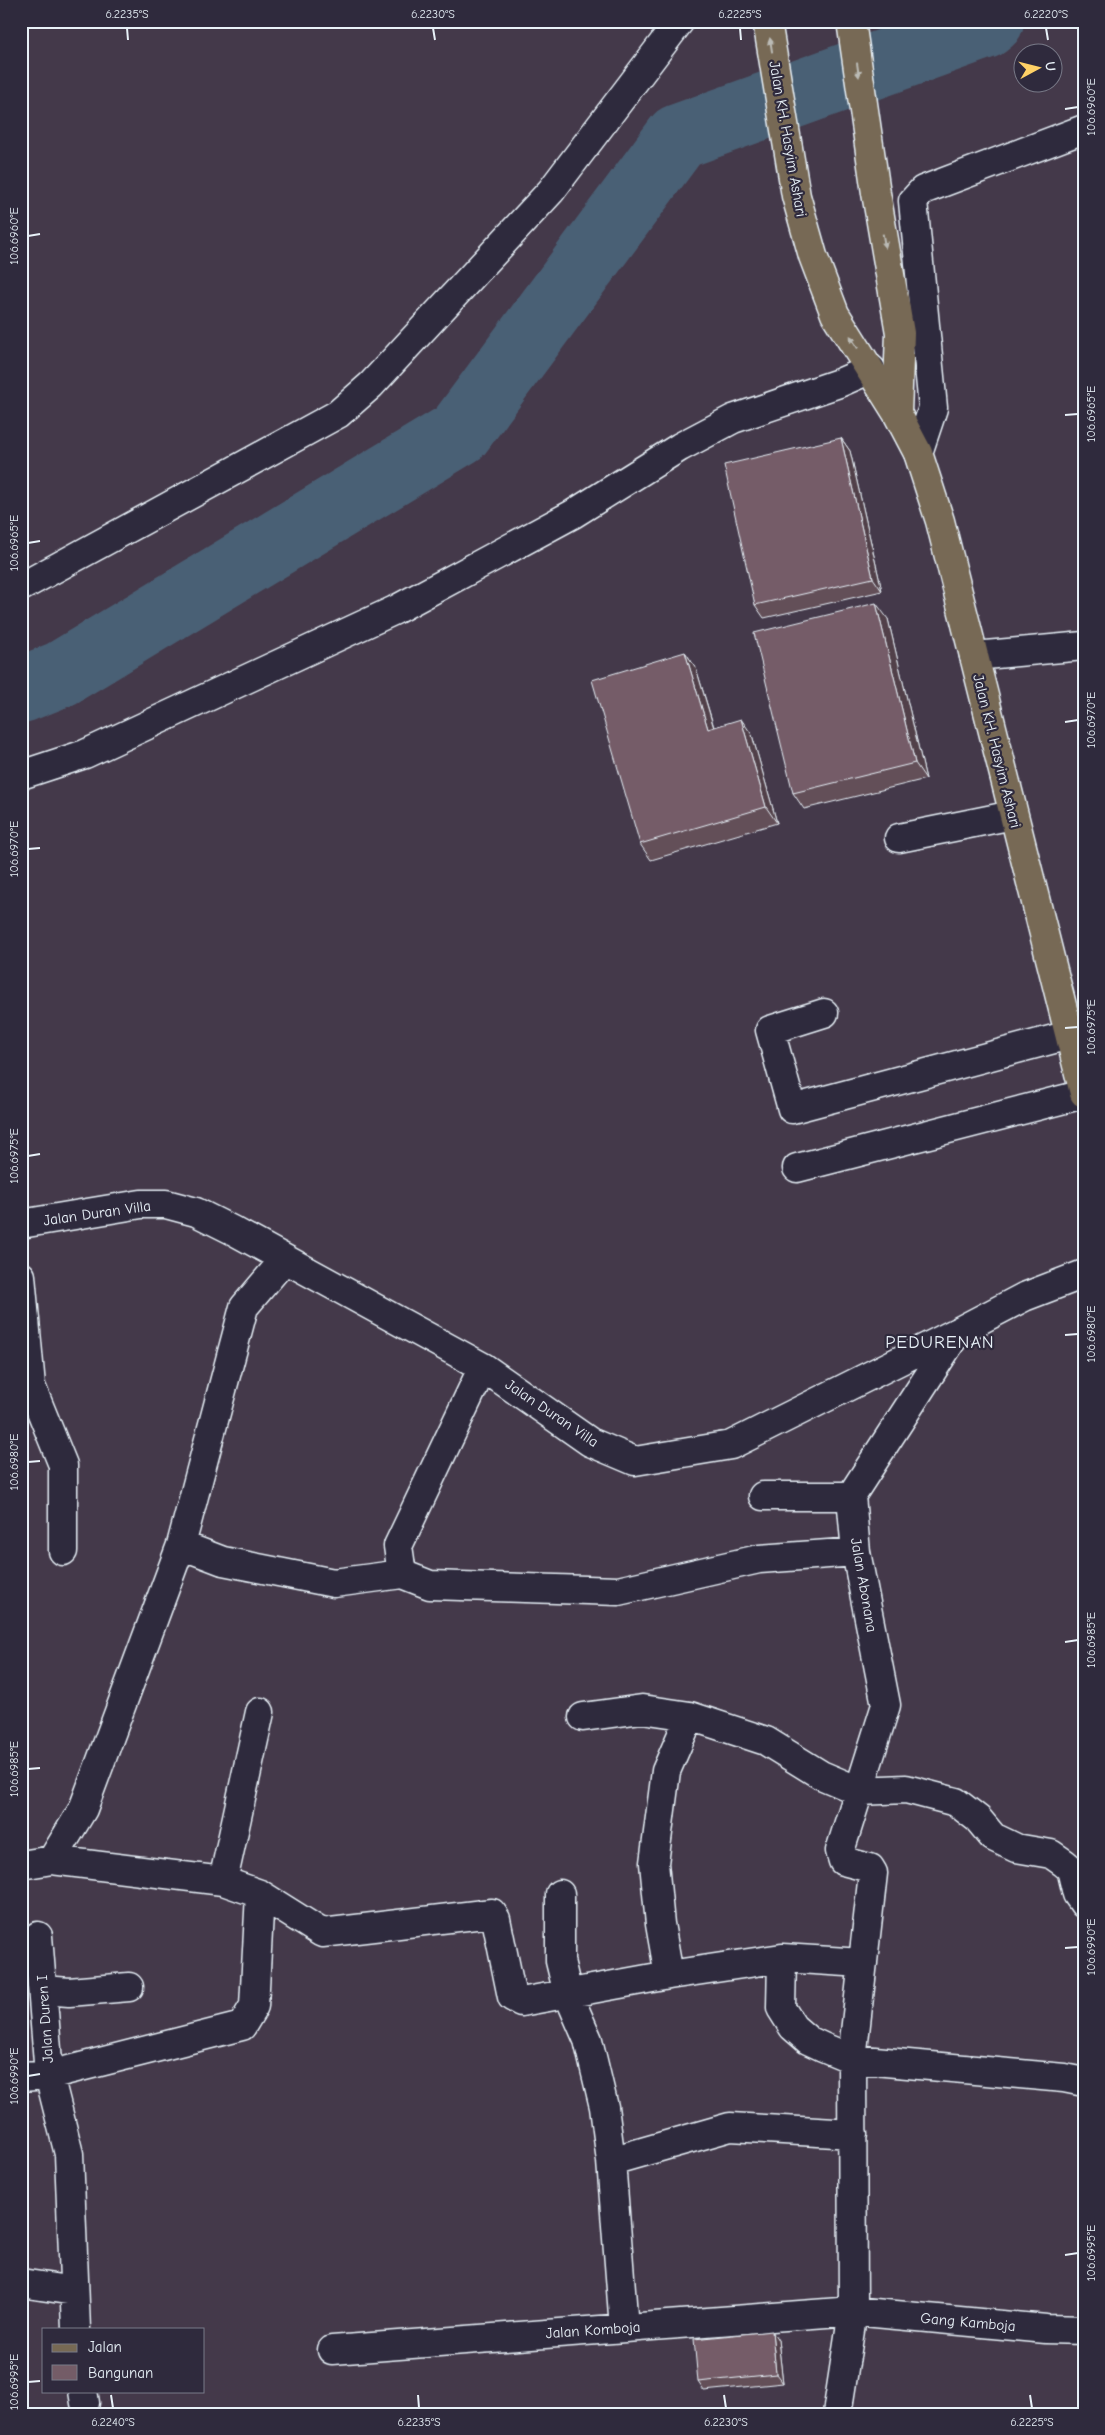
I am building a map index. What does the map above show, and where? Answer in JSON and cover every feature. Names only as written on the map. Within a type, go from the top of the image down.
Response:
[{"type":"main road","name":"Jalan KH. Hasyim Ashari","points":[[767,21],[796,196],[813,256],[835,314],[897,413],[918,453],[940,521],[1084,1093]]},
{"type":"main road","name":"Jalan KH. Hasyim Ashari","points":[[851,21],[876,193],[900,333],[897,413]]},
{"type":"street","points":[[21,587],[338,414],[371,384],[551,191],[680,21]]},
{"type":"street","points":[[918,453],[933,408],[913,202],[923,190],[1084,129]]},
{"type":"street","points":[[21,775],[85,754],[395,610],[573,514],[680,447],[733,419],[839,383],[870,369]]},
{"type":"street","points":[[974,656],[1084,646]]},
{"type":"street","points":[[899,838],[1014,815]]},
{"type":"street","points":[[824,1013],[770,1030],[792,1109],[1069,1035]]},
{"type":"street","points":[[797,1168],[1084,1093]]},
{"type":"street","name":"Jalan Duran Villa","points":[[21,1224],[141,1204],[166,1204],[205,1217],[483,1367],[590,1442],[635,1461],[731,1445],[1024,1297],[1084,1274]]},
{"type":"street","points":[[52,1860],[83,1809],[181,1546],[244,1307],[284,1260]]},
{"type":"street","points":[[21,1276],[31,1386],[63,1466],[63,1551]]},
{"type":"street","points":[[762,1496],[851,1496],[957,1332]]},
{"type":"street","points":[[402,1574],[398,1546],[483,1367]]},
{"type":"street","name":"Jalan Abonana","points":[[851,1496],[856,1552],[886,1705],[840,1851],[843,1861],[870,1868],[873,1873],[863,1963]]},
{"type":"street","points":[[181,1546],[223,1561],[334,1583],[402,1574],[430,1585],[618,1590],[759,1559],[856,1552]]},
{"type":"street","points":[[583,1717],[642,1709],[690,1716],[766,1741],[821,1775],[859,1791],[906,1789],[956,1802],[978,1819],[993,1837],[1016,1848],[1051,1854],[1064,1863],[1070,1868],[1077,1894],[1084,1904]]},
{"type":"street","points":[[223,1881],[260,1712]]},
{"type":"street","points":[[669,1975],[660,1924],[654,1863],[666,1771],[690,1716]]},
{"type":"street","points":[[21,1865],[52,1860],[223,1881],[260,1894],[322,1933],[492,1913],[496,1919],[512,1997],[521,2002],[669,1975],[782,1958],[863,1963],[852,2059],[853,2311],[837,2414]]},
{"type":"street","points":[[76,2328],[69,2154],[49,2075],[242,2026],[254,2006],[260,1894]]},
{"type":"street","points":[[560,1894],[560,1961],[568,1994],[588,2040],[604,2107],[611,2161],[624,2328]]},
{"type":"street","name":"Jalan Duren I","points":[[21,2077],[49,2075],[44,1990],[38,1936]]},
{"type":"street","points":[[782,1958],[781,2008],[793,2026],[808,2040],[852,2059],[1064,2078],[1084,2082]]},
{"type":"street","points":[[44,1990],[69,1992],[128,1987]]},
{"type":"street","points":[[611,2161],[730,2127],[852,2134]]},
{"type":"street","points":[[21,2284],[74,2291]]},
{"type":"street","name":"Jalan Komboja","points":[[332,2350],[853,2311]]},
{"type":"street","name":"Gang Kamboja","points":[[853,2311],[1046,2329],[1084,2330]]},
{"type":"building","points":[[841,438],[873,578],[755,605],[724,465]]},
{"type":"building","points":[[876,603],[915,763],[793,793],[754,633]]},
{"type":"building","points":[[685,652],[708,729],[741,719],[766,807],[640,844],[592,680]]},
{"type":"building","points":[[772,2331],[776,2374],[698,2382],[694,2339]]},
{"type":"waterway","points":[[21,690],[61,674],[459,433],[678,137],[985,26],[991,21]]},
{"type":"district","name":"PEDURENAN","points":[[940,1342]]}]
